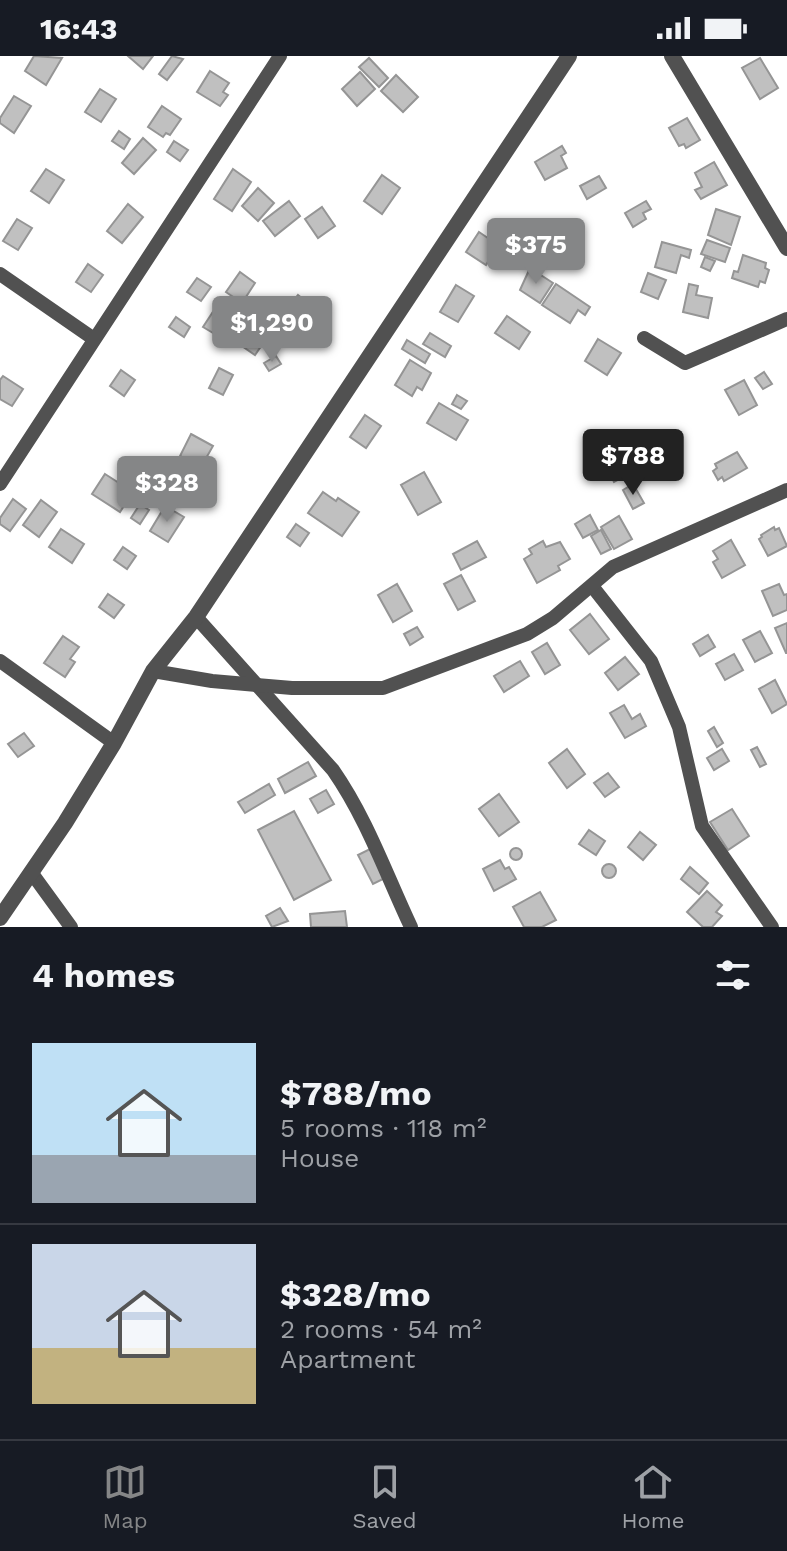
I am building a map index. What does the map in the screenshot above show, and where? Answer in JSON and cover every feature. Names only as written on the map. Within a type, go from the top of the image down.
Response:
[{"type":"street","points":[[0,484],[280,56]]},
{"type":"street","points":[[0,918],[114,743],[153,671],[196,617],[569,56]]},
{"type":"street","points":[[672,56],[787,248]]},
{"type":"street","points":[[0,274],[94,339]]},
{"type":"street","points":[[644,338],[685,363],[787,319]]},
{"type":"street","points":[[153,671],[307,689],[383,688],[527,634],[553,618],[613,567],[787,490]]},
{"type":"street","points":[[592,586],[651,661],[679,727],[702,826],[772,927]]},
{"type":"street","points":[[196,617],[333,770],[390,874],[411,927]]},
{"type":"street","points":[[0,661],[114,743]]},
{"type":"street","points":[[31,872],[71,927]]},
{"type":"building","points":[[34,56],[62,58],[46,85],[25,71]]},
{"type":"building","points":[[128,56],[153,56],[143,69]]},
{"type":"building","points":[[172,56],[183,59],[167,80],[159,74]]},
{"type":"building","points":[[369,58],[388,78],[379,87],[359,67]]},
{"type":"building","points":[[760,58],[778,88],[760,99],[742,68]]},
{"type":"building","points":[[210,71],[229,83],[223,92],[228,95],[220,106],[197,92]]},
{"type":"building","points":[[360,72],[375,89],[357,106],[342,89]]},
{"type":"building","points":[[396,75],[418,97],[403,112],[381,91]]},
{"type":"building","points":[[100,89],[116,99],[101,122],[85,112]]},
{"type":"building","points":[[14,96],[31,106],[14,133],[0,123],[0,118]]},
{"type":"building","points":[[162,106],[181,119],[170,135],[166,133],[163,137],[148,127]]},
{"type":"building","points":[[687,118],[700,140],[686,148],[684,144],[679,146],[669,128]]},
{"type":"building","points":[[119,131],[130,139],[124,149],[112,141]]},
{"type":"building","points":[[143,138],[156,150],[134,174],[122,163]]},
{"type":"building","points":[[174,141],[188,150],[180,161],[167,152]]},
{"type":"building","points":[[562,146],[566,153],[561,156],[567,168],[545,180],[535,162]]},
{"type":"building","points":[[714,162],[727,185],[701,199],[695,190],[702,187],[695,173]]},
{"type":"building","points":[[46,169],[64,180],[49,203],[31,191]]},
{"type":"building","points":[[233,169],[251,182],[232,211],[214,199]]},
{"type":"building","points":[[382,175],[400,188],[382,214],[364,201]]},
{"type":"building","points":[[599,176],[606,188],[587,199],[580,186]]},
{"type":"building","points":[[258,188],[274,203],[258,221],[242,206]]},
{"type":"building","points":[[289,201],[300,216],[275,236],[263,221]]},
{"type":"building","points":[[646,201],[651,209],[643,213],[646,219],[633,227],[625,213]]},
{"type":"building","points":[[128,204],[143,217],[122,243],[107,231]]},
{"type":"building","points":[[322,207],[335,226],[318,238],[305,219]]},
{"type":"building","points":[[716,209],[740,217],[731,245],[708,235]]},
{"type":"building","points":[[17,219],[32,228],[18,250],[3,241]]},
{"type":"building","points":[[479,232],[498,245],[486,265],[466,252]]},
{"type":"building","points":[[707,240],[730,248],[725,262],[701,254]]},
{"type":"building","points":[[662,242],[691,250],[689,258],[681,255],[676,273],[655,267]]},
{"type":"building","points":[[743,255],[766,263],[765,268],[769,270],[765,283],[760,281],[758,287],[732,278],[734,271],[738,272]]},
{"type":"building","points":[[705,257],[715,261],[710,271],[701,267]]},
{"type":"building","points":[[88,264],[103,275],[91,292],[76,282]]},
{"type":"building","points":[[530,268],[553,283],[540,303],[520,290]]},
{"type":"building","points":[[240,272],[255,283],[242,303],[226,292]]},
{"type":"building","points":[[648,273],[666,280],[658,299],[641,292]]},
{"type":"building","points":[[197,278],[211,287],[201,301],[187,292]]},
{"type":"building","points":[[556,284],[590,307],[585,315],[578,310],[570,323],[542,305]]},
{"type":"building","points":[[689,284],[698,286],[696,295],[712,298],[708,318],[683,312]]},
{"type":"building","points":[[456,285],[474,296],[458,322],[440,312]]},
{"type":"building","points":[[298,295],[314,308],[300,326],[284,313]]},
{"type":"building","points":[[218,304],[237,316],[223,339],[203,327]]},
{"type":"building","points":[[507,316],[530,332],[519,349],[495,333]]},
{"type":"building","points":[[176,317],[190,327],[184,337],[169,327]]},
{"type":"building","points":[[250,327],[266,339],[255,355],[239,344]]},
{"type":"building","points":[[430,333],[451,346],[445,357],[423,344]]},
{"type":"building","points":[[598,339],[621,353],[607,375],[585,361]]},
{"type":"building","points":[[407,340],[430,354],[425,363],[402,349]]},
{"type":"building","points":[[276,356],[281,364],[269,371],[264,363]]},
{"type":"building","points":[[410,360],[431,373],[422,390],[417,387],[412,396],[395,385]]},
{"type":"building","points":[[219,368],[233,375],[223,395],[209,388]]},
{"type":"building","points":[[121,370],[135,380],[124,396],[110,386]]},
{"type":"building","points":[[764,372],[772,384],[763,389],[755,378]]},
{"type":"building","points":[[3,376],[23,389],[12,406],[0,399],[0,380]]},
{"type":"building","points":[[744,380],[757,405],[739,415],[725,390]]},
{"type":"building","points":[[457,395],[467,401],[461,409],[452,404]]},
{"type":"building","points":[[439,403],[468,420],[456,440],[427,423]]},
{"type":"building","points":[[365,415],[381,426],[366,448],[350,437]]},
{"type":"building","points":[[654,431],[674,437],[672,444],[652,438]]},
{"type":"building","points":[[191,434],[213,446],[201,467],[180,456]]},
{"type":"building","points":[[645,443],[659,447],[656,458],[642,454]]},
{"type":"building","points":[[737,452],[747,468],[724,481],[722,477],[718,480],[713,471],[717,468],[715,464]]},
{"type":"building","points":[[620,461],[627,475],[614,482],[607,468]]},
{"type":"building","points":[[424,472],[441,502],[418,515],[401,485]]},
{"type":"building","points":[[105,474],[133,492],[120,512],[92,494]]},
{"type":"building","points":[[154,477],[171,485],[161,508],[143,500]]},
{"type":"building","points":[[633,484],[644,503],[633,509],[623,490]]},
{"type":"building","points":[[323,492],[359,512],[342,536],[308,513]]},
{"type":"building","points":[[13,499],[26,509],[10,531],[0,524],[0,518]]},
{"type":"building","points":[[41,500],[57,512],[39,537],[23,525]]},
{"type":"building","points":[[140,504],[149,510],[140,524],[131,518]]},
{"type":"building","points":[[165,506],[184,517],[168,542],[150,531]]},
{"type":"building","points":[[590,515],[598,530],[583,538],[575,524]]},
{"type":"building","points":[[619,516],[632,539],[614,549],[601,527]]},
{"type":"building","points":[[296,524],[309,533],[300,546],[287,537]]},
{"type":"building","points":[[774,527],[775,530],[779,528],[787,546],[768,556],[759,539]]},
{"type":"building","points":[[61,529],[84,544],[72,563],[49,547]]},
{"type":"building","points":[[601,530],[611,549],[601,554],[591,536]]},
{"type":"building","points":[[731,540],[745,565],[722,578],[713,562],[718,559],[713,551]]},
{"type":"building","points":[[477,541],[486,557],[461,570],[453,554]]},
{"type":"building","points":[[543,541],[546,547],[560,542],[570,559],[558,566],[560,570],[537,583],[524,559],[532,554],[529,549]]},
{"type":"building","points":[[123,547],[136,556],[127,569],[114,560]]},
{"type":"building","points":[[461,575],[475,601],[458,610],[444,584]]},
{"type":"building","points":[[397,584],[412,611],[393,622],[378,595]]},
{"type":"building","points":[[779,584],[784,595],[787,594],[787,610],[773,616],[762,591]]},
{"type":"building","points":[[108,594],[124,605],[114,618],[99,607]]},
{"type":"building","points":[[590,614],[609,639],[589,654],[570,630]]},
{"type":"building","points":[[787,623],[787,653],[786,653],[775,628]]},
{"type":"building","points":[[417,627],[423,637],[410,645],[404,634]]},
{"type":"building","points":[[760,631],[772,653],[755,662],[743,640]]},
{"type":"building","points":[[708,635],[715,647],[700,656],[693,644]]},
{"type":"building","points":[[63,636],[79,647],[70,659],[75,662],[65,677],[44,663]]},
{"type":"building","points":[[547,643],[560,665],[545,674],[532,652]]},
{"type":"building","points":[[734,654],[743,670],[725,680],[716,664]]},
{"type":"building","points":[[625,657],[639,674],[618,690],[605,673]]},
{"type":"building","points":[[520,661],[529,676],[504,692],[494,676]]},
{"type":"building","points":[[775,680],[787,704],[772,713],[759,689]]},
{"type":"building","points":[[624,705],[632,719],[640,714],[646,726],[625,738],[610,713]]},
{"type":"building","points":[[714,727],[723,743],[717,747],[708,731]]},
{"type":"building","points":[[24,733],[34,746],[18,757],[8,744]]},
{"type":"building","points":[[757,747],[766,764],[760,767],[751,750]]},
{"type":"building","points":[[567,749],[585,774],[567,788],[549,763]]},
{"type":"building","points":[[722,749],[729,761],[714,770],[707,758]]},
{"type":"building","points":[[308,762],[316,776],[285,793],[278,779]]},
{"type":"building","points":[[608,773],[619,787],[605,797],[594,783]]},
{"type":"building","points":[[269,784],[275,795],[245,813],[238,802]]},
{"type":"building","points":[[326,790],[334,804],[318,813],[310,799]]},
{"type":"building","points":[[499,794],[519,822],[499,836],[479,809]]},
{"type":"building","points":[[732,809],[749,836],[728,850],[710,822]]},
{"type":"building","points":[[294,811],[331,880],[294,900],[258,830]]},
{"type":"building","points":[[589,830],[605,841],[596,855],[579,844]]},
{"type":"building","points":[[640,832],[656,845],[643,860],[628,847]]},
{"type":"building","points":[[372,848],[387,877],[373,884],[358,855]]},
{"type":"building","points":[[516,848],[522,854],[516,860],[510,854]]},
{"type":"building","points":[[500,860],[516,879],[494,891],[483,869]]},
{"type":"building","points":[[609,864],[616,871],[609,878],[602,871]]},
{"type":"building","points":[[690,867],[708,883],[699,894],[681,879]]},
{"type":"building","points":[[707,891],[722,905],[716,912],[722,916],[712,927],[703,927],[687,912]]},
{"type":"building","points":[[540,892],[556,920],[542,927],[524,927],[513,907]]},
{"type":"building","points":[[280,908],[288,921],[272,927],[266,916]]},
{"type":"building","points":[[345,911],[347,927],[311,927],[310,914]]}]
